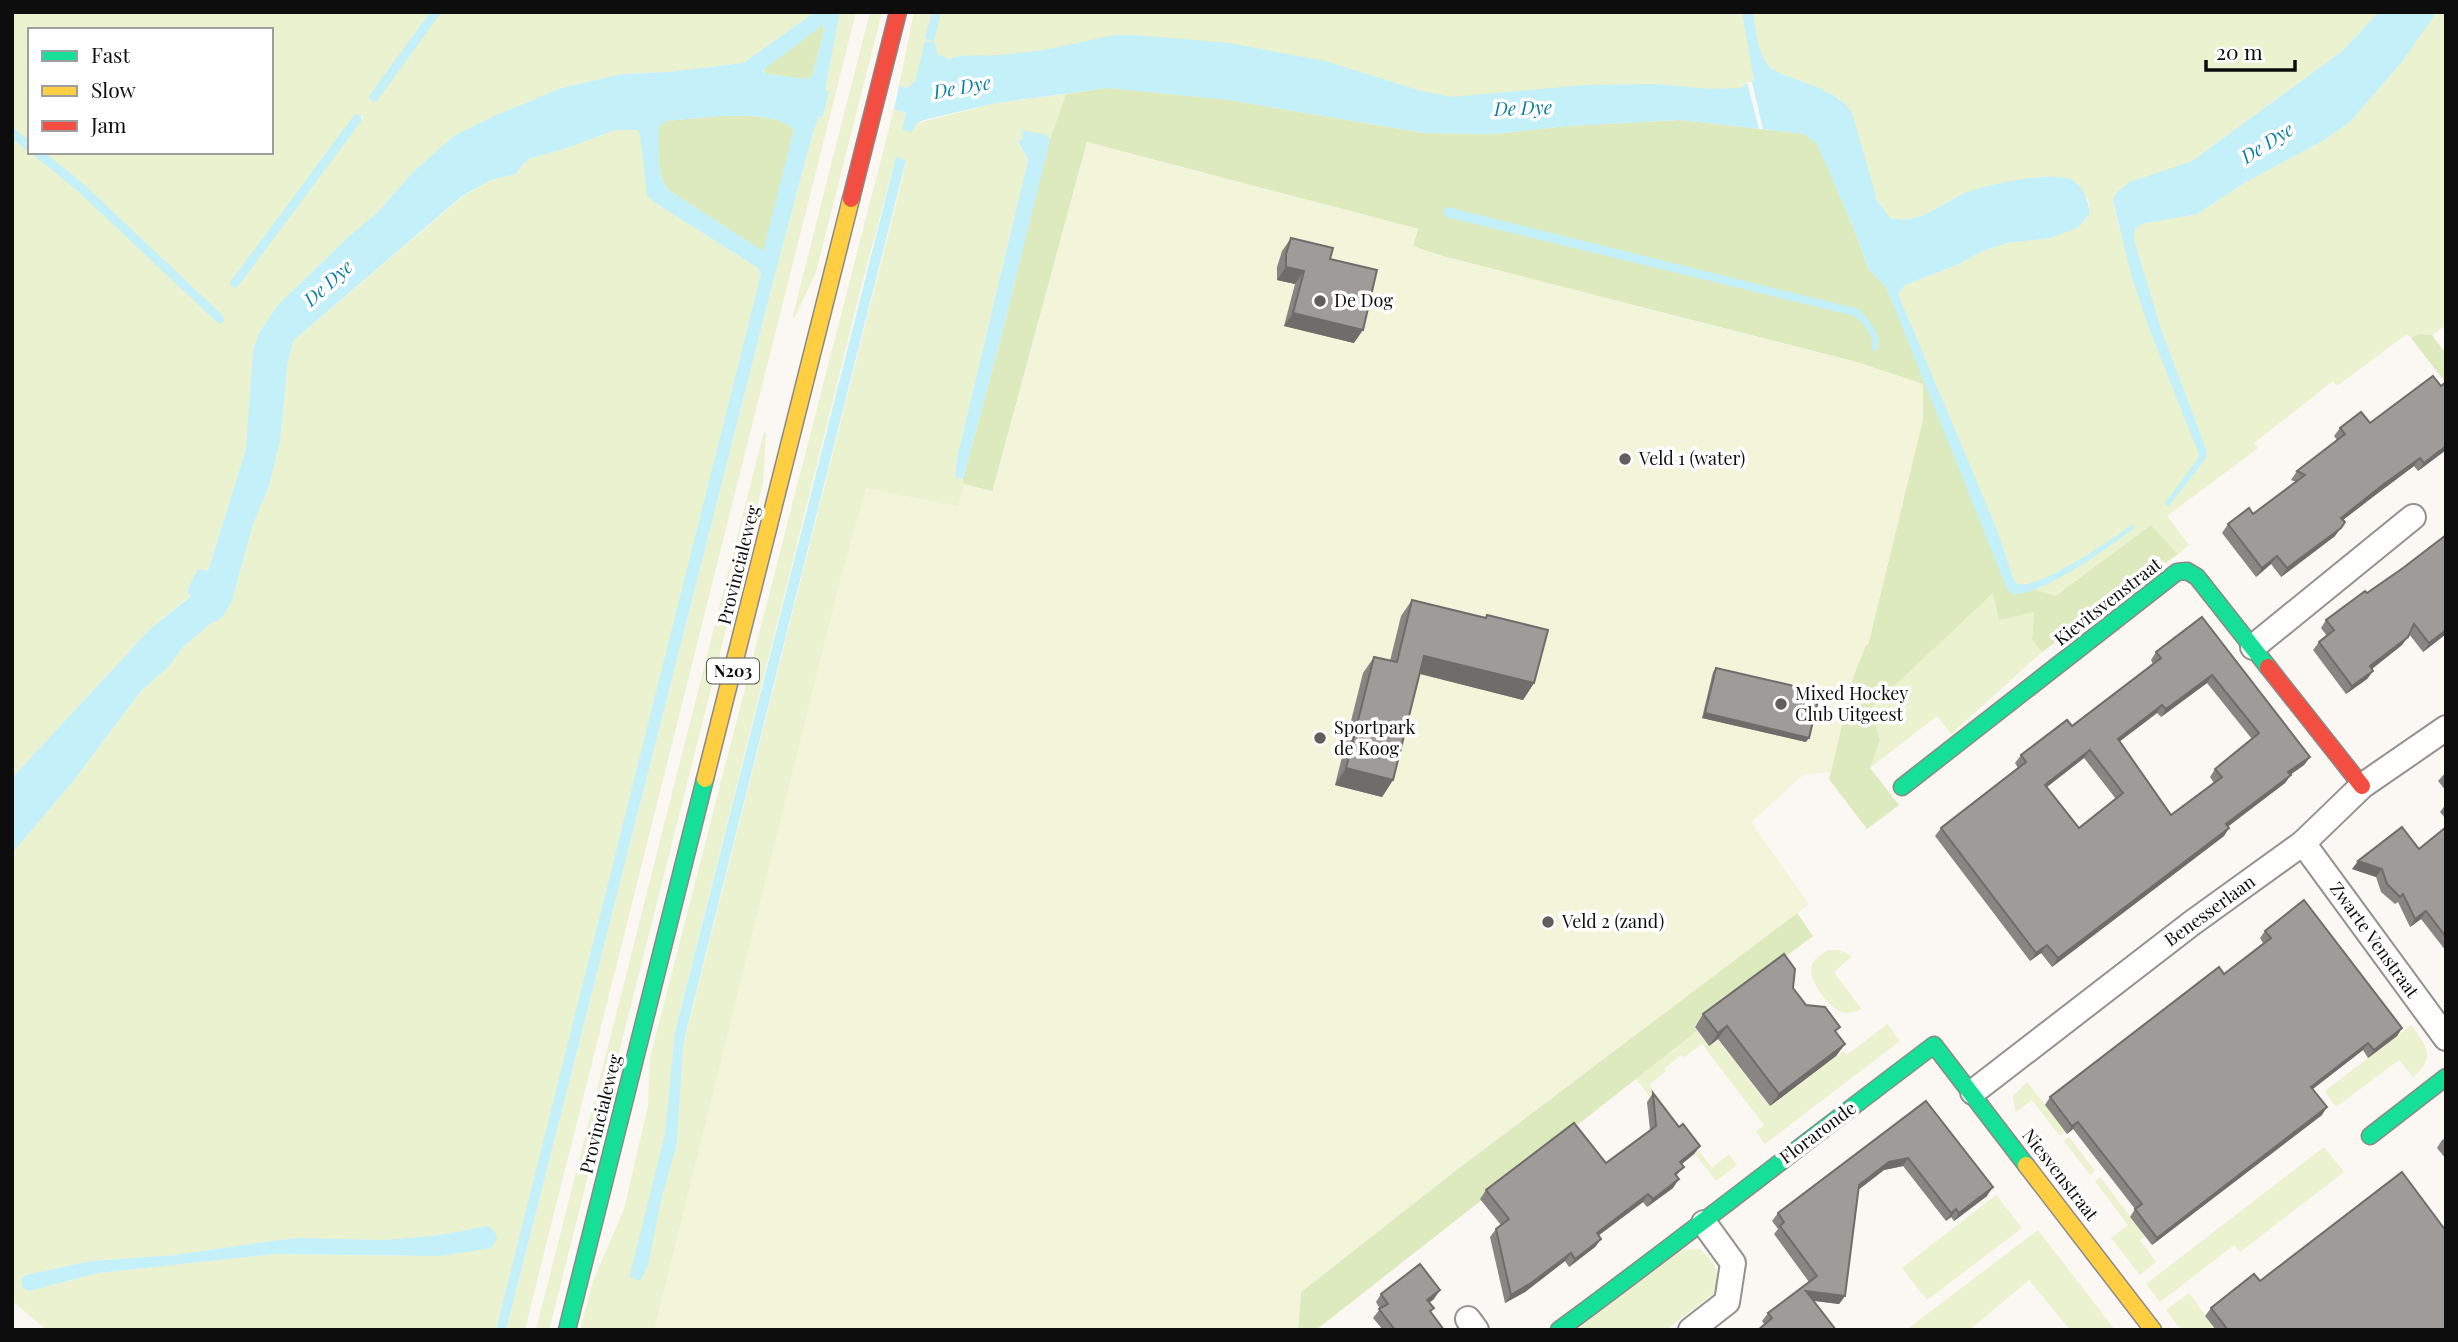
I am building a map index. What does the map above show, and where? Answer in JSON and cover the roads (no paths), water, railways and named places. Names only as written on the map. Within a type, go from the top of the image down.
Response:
[{"type":"street","name":"Provincialeweg","points":[[567,1330],[898,12]]},
{"type":"street","points":[[2253,647],[2413,517]]},
{"type":"street","name":"Kievitsvenstraat","points":[[1902,787],[2178,572],[2187,571],[2197,577],[2362,786]]},
{"type":"street","name":"Benesserlaan","points":[[1973,1092],[2192,923],[2303,843],[2362,786],[2446,728]]},
{"type":"street","name":"Zwarte Venstraat","points":[[2303,843],[2446,1038]]},
{"type":"street","name":"Niesvenstraat","points":[[1934,1045],[1973,1092],[2153,1330]]},
{"type":"street","name":"Floraronde","points":[[1559,1330],[1704,1223],[1760,1176],[1934,1045]]},
{"type":"street","points":[[2370,1136],[2446,1077]]},
{"type":"street","points":[[1691,1330],[1727,1302],[1734,1263],[1704,1223]]},
{"type":"water","name":"De Dye","points":[[815,12],[840,12],[825,90],[829,92],[823,116],[819,117],[813,132],[774,278],[506,1330],[496,1330],[761,274],[758,268],[647,195],[640,134],[637,130],[615,130],[531,158],[516,174],[491,180],[462,196],[294,340],[288,360],[280,441],[269,486],[253,524],[232,601],[222,618],[210,624],[183,647],[167,668],[141,691],[71,784],[12,853],[12,778],[150,629],[191,596],[187,591],[198,569],[208,571],[246,449],[253,351],[259,333],[278,305],[348,237],[378,212],[413,172],[455,135],[561,88],[622,74],[668,72],[743,63]],"holes":[[[823,25],[824,31],[812,77],[806,79],[762,71]],[[719,116],[768,118],[794,129],[763,251],[670,191],[662,178],[659,126],[666,121]]]},
{"type":"water","points":[[932,12],[941,12],[934,41],[925,39]]},
{"type":"water","name":"De Dye","points":[[1742,12],[1753,12],[1759,47],[1770,67],[1832,94],[1852,113],[1877,200],[1890,218],[1911,219],[1965,193],[2019,180],[2063,177],[2072,180],[2082,190],[2090,213],[2079,227],[2051,238],[2007,243],[1983,251],[1957,265],[1905,285],[1898,294],[2017,584],[2028,584],[2058,572],[2132,525],[2135,526],[2074,570],[2025,593],[2012,594],[2007,589],[1886,287],[1869,270],[1817,144],[1804,134],[1680,120],[1567,126],[1495,134],[1425,133],[1229,100],[1108,88],[996,103],[923,120],[917,123],[912,132],[902,130],[906,113],[894,109],[899,86],[907,88],[914,82],[925,41],[935,42],[937,54],[949,59],[1044,50],[1115,35],[1229,43],[1325,61],[1421,91],[1452,97],[1584,85],[1655,84],[1712,89],[1740,88],[1754,80]]},
{"type":"water","name":"De Dye","points":[[2379,12],[2437,12],[2401,63],[2350,122],[2324,140],[2246,182],[2197,214],[2142,224],[2135,229],[2134,240],[2161,329],[2207,452],[2206,458],[2169,506],[2166,506],[2165,503],[2199,457],[2132,278],[2113,200],[2116,193],[2130,182],[2192,161],[2341,52]]},
{"type":"water","points":[[1021,130],[1047,135],[1050,140],[963,479],[955,477],[957,458],[1028,160],[1018,141],[1023,138]]},
{"type":"water","points":[[896,157],[906,160],[687,1028],[683,1046],[677,1144],[661,1200],[648,1265],[640,1281],[630,1275],[665,1134],[675,1032]]},
{"type":"water","points":[[1447,207],[1859,309],[1874,328],[1878,345],[1876,351],[1872,350],[1868,331],[1854,316],[1445,217],[1443,211]]},
{"type":"water","points":[[488,1226],[495,1232],[497,1240],[491,1248],[440,1256],[274,1254],[98,1273],[29,1291],[23,1288],[21,1279],[25,1275],[91,1261],[174,1255],[298,1238],[385,1240],[439,1235]]},
{"type":"waterway","points":[[374,97],[436,12]]},
{"type":"waterway","points":[[235,283],[357,119]]},
{"type":"waterway","points":[[12,133],[28,145]]},
{"type":"waterway","points":[[39,154],[80,187],[220,319]]},
{"type":"place","name":"De Dog","points":[[1320,301]]},
{"type":"place","name":"Veld 1 (water)","points":[[1625,459]]},
{"type":"place","name":"Mixed Hockey Club Uitgeest","points":[[1781,704]]},
{"type":"place","name":"Sportpark de Koog","points":[[1320,738]]},
{"type":"place","name":"Veld 2 (zand)","points":[[1548,922]]}]
